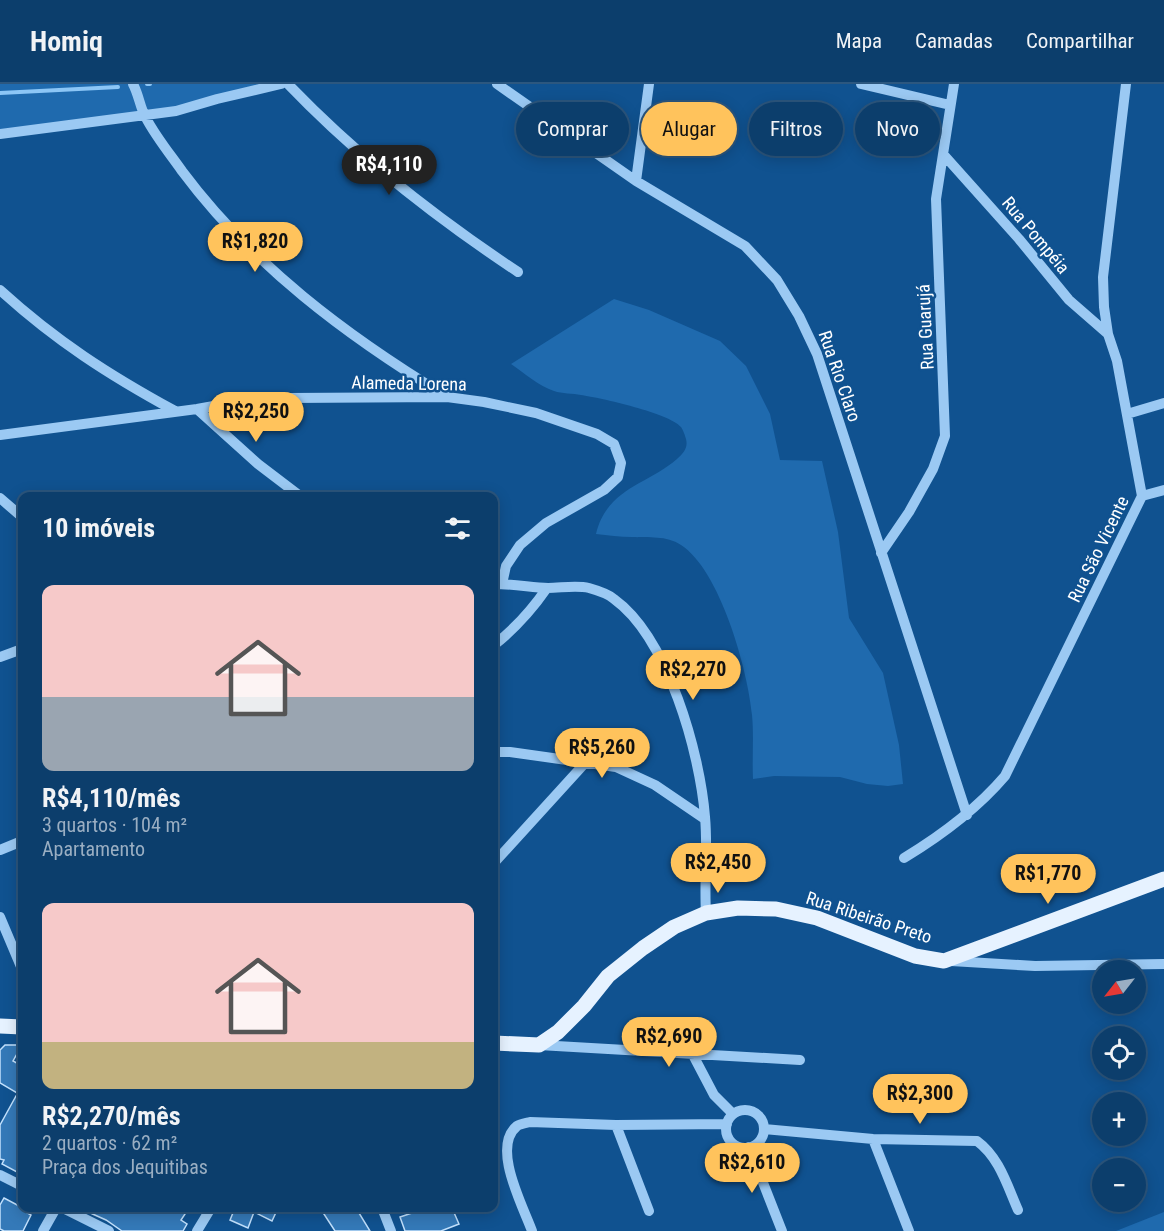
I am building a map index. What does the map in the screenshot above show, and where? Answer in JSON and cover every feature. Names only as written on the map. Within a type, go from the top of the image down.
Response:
[{"type":"main road","points":[[944,961],[1164,879]]},
{"type":"main road","name":"Rua Ribeirão Preto","points":[[540,1045],[558,1032],[584,1006],[608,976],[643,948],[674,927],[706,913],[738,908],[776,909],[817,918],[915,956],[944,961]]},
{"type":"main road","points":[[0,1026],[18,1027]]},
{"type":"main road","points":[[498,1043],[540,1045]]},
{"type":"street","points":[[133,84],[145,116],[163,146],[201,197],[249,248],[298,293],[391,362],[447,397]]},
{"type":"street","points":[[0,134],[176,111],[281,84]]},
{"type":"street","points":[[288,84],[318,116],[370,162],[424,206],[518,273]]},
{"type":"street","name":"Rua Rio Claro","points":[[497,84],[636,181],[745,246],[777,280],[799,316],[817,354],[966,815]]},
{"type":"street","points":[[636,181],[649,84]]},
{"type":"street","points":[[861,84],[950,105]]},
{"type":"street","name":"Rua Guarujá","points":[[881,553],[909,512],[933,469],[945,436],[936,199],[954,84]]},
{"type":"street","name":"Rua São Vicente","points":[[904,858],[941,835],[966,815],[985,799],[1005,776],[1142,496],[1117,360],[1108,334],[1104,307],[1103,277],[1126,84]]},
{"type":"street","name":"Rua Pompéia","points":[[943,154],[1019,239],[1069,300],[1108,334]]},
{"type":"street","points":[[0,290],[64,344],[102,369],[176,411]]},
{"type":"street","name":"Alameda Lorena","points":[[0,435],[236,402],[288,398],[447,397],[536,413],[597,434],[614,444],[621,463],[618,477],[604,490],[546,523],[520,545],[506,566],[498,584]]},
{"type":"street","points":[[1127,414],[1164,403]]},
{"type":"street","points":[[197,409],[258,464],[295,492]]},
{"type":"street","points":[[1142,496],[1164,490]]},
{"type":"street","points":[[0,498],[18,514]]},
{"type":"street","points":[[498,584],[547,588],[589,588],[614,598],[642,627],[669,672],[700,778],[705,819],[706,913]]},
{"type":"street","points":[[498,642],[529,614],[547,588]]},
{"type":"street","points":[[0,657],[18,650]]},
{"type":"street","points":[[498,752],[616,767],[655,785],[705,819]]},
{"type":"street","points":[[498,859],[585,762]]},
{"type":"street","points":[[0,850],[18,843]]},
{"type":"street","points":[[0,917],[18,960]]},
{"type":"street","name":"Rua Ribeirão Preto","points":[[944,961],[1035,966],[1164,964]]},
{"type":"street","points":[[540,1045],[800,1060]]},
{"type":"street","points":[[693,1055],[714,1095],[733,1114]]},
{"type":"street","points":[[750,1110],[760,1118],[764,1129],[760,1140],[743,1148],[731,1142],[727,1124],[733,1114],[750,1110]]},
{"type":"street","points":[[532,1231],[508,1167],[506,1150],[509,1135],[518,1125],[530,1122],[616,1125],[727,1124]]},
{"type":"street","points":[[616,1125],[649,1211]]},
{"type":"street","points":[[764,1129],[873,1139],[977,1141],[987,1148],[996,1160],[1018,1210]]},
{"type":"street","points":[[873,1139],[909,1231]]},
{"type":"street","points":[[749,1147],[782,1231]]},
{"type":"street","points":[[0,1175],[18,1184]]},
{"type":"street","points":[[44,1231],[54,1212]]},
{"type":"street","points":[[71,1212],[109,1231]]},
{"type":"street","points":[[197,1231],[209,1212]]},
{"type":"street","points":[[384,1212],[391,1231]]},
{"type":"shaded area","points":[[0,84],[281,84],[176,111],[0,134]]},
{"type":"shaded area","points":[[614,299],[649,310],[720,341],[746,366],[770,414],[780,460],[822,461],[838,532],[849,618],[883,673],[899,745],[903,784],[888,786],[867,784],[840,777],[774,776],[753,779],[752,715],[745,673],[730,623],[708,576],[695,558],[675,542],[657,538],[596,534],[601,519],[619,497],[665,468],[682,454],[687,443],[681,427],[663,417],[634,407],[548,389],[511,364]]},
{"type":"shaded area","points":[[1164,1212],[1164,1231],[1116,1231]]},
{"type":"building","points":[[5,1045],[18,1045],[18,1052],[13,1061],[18,1064],[17,1093],[0,1083],[0,1050]]},
{"type":"building","points":[[16,1096],[18,1097],[17,1172],[2,1164],[4,1160],[0,1159],[0,1125]]},
{"type":"building","points":[[4,1198],[18,1205],[18,1212],[31,1215],[23,1231],[0,1229],[0,1205]]},
{"type":"building","points":[[88,1212],[186,1212],[181,1220],[187,1224],[183,1231],[122,1231]]},
{"type":"building","points":[[233,1212],[254,1212],[248,1228],[230,1220]]},
{"type":"building","points":[[254,1212],[276,1212],[272,1221]]},
{"type":"building","points":[[323,1212],[358,1212],[370,1231],[335,1231]]},
{"type":"building","points":[[415,1212],[454,1212],[459,1224],[441,1231],[405,1231],[400,1217]]},
{"type":"waterway","points":[[0,93],[118,87]]}]
